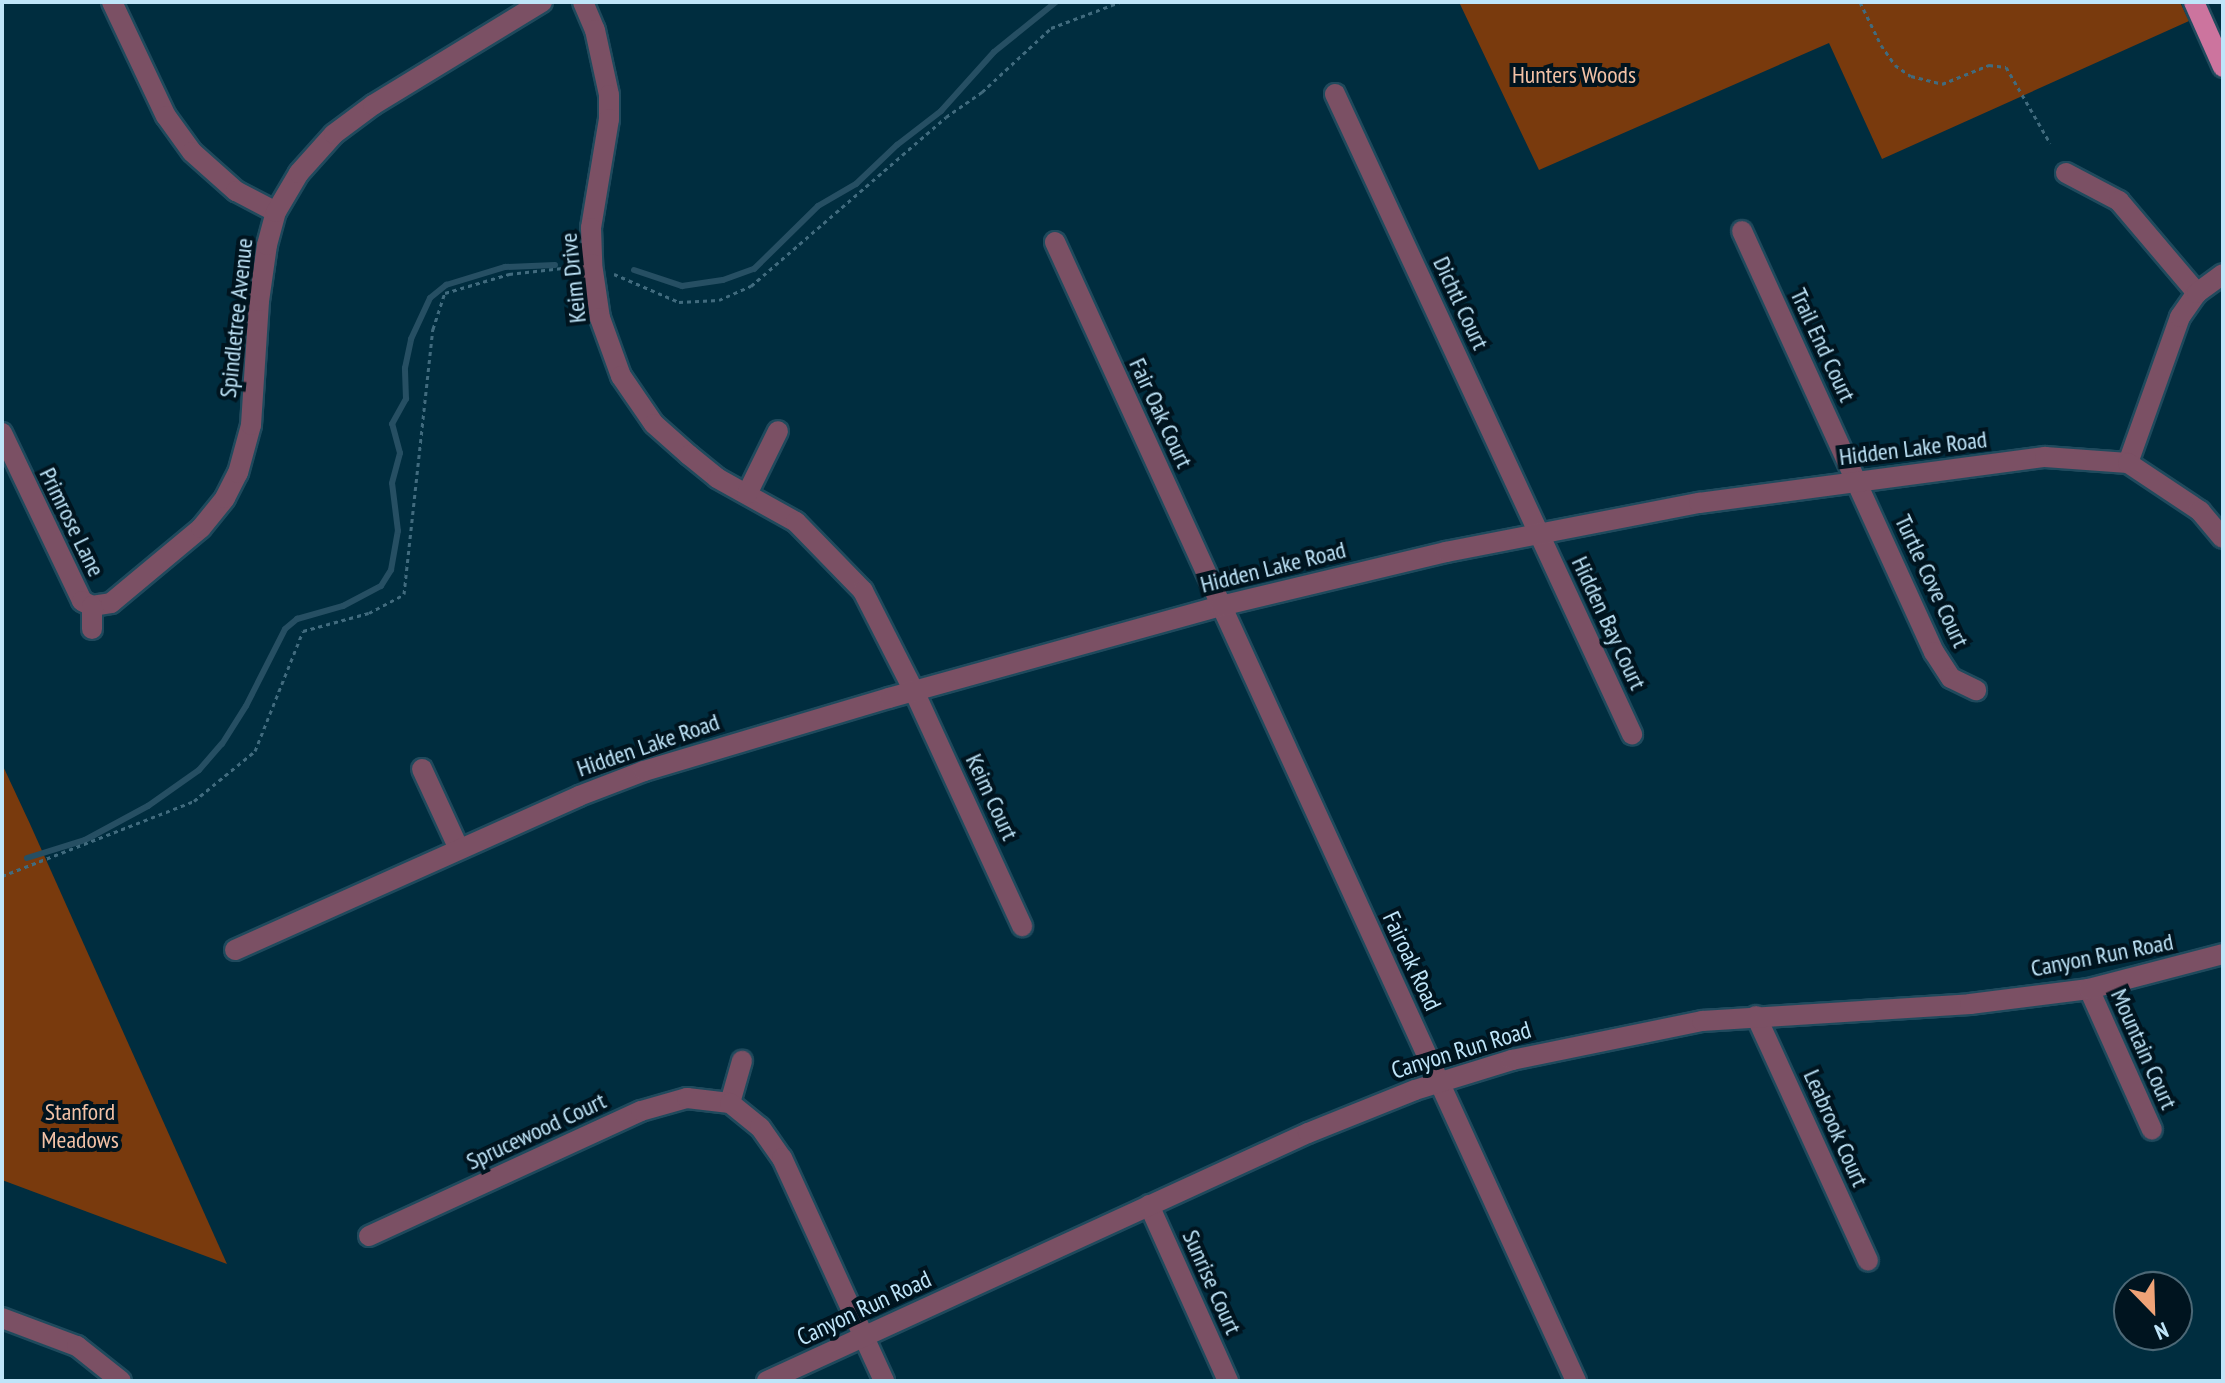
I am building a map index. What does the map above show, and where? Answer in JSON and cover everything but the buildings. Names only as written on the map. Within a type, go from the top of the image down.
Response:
[{"type":"main road","points":[[2194,2],[2223,67]]},
{"type":"street","points":[[112,2],[166,116],[192,152],[236,191],[276,212]]},
{"type":"street","name":"Spindletree Avenue","points":[[92,606],[111,603],[187,541],[225,498],[238,473],[251,425],[261,276],[276,212],[299,173],[334,134],[373,105],[542,2]]},
{"type":"street","name":"Keim Drive","points":[[583,2],[595,30],[609,95],[609,119],[591,228],[592,264],[600,318],[611,354],[628,387],[654,424],[717,478],[796,522],[863,591],[914,691]]},
{"type":"street","name":"Dichtl Court","points":[[1335,94],[1540,534]]},
{"type":"street","points":[[2066,173],[2119,201],[2197,293]]},
{"type":"street","name":"Trail End Court","points":[[1742,231],[1856,481]]},
{"type":"street","name":"Fair Oak Court","points":[[1055,242],[1221,606]]},
{"type":"street","points":[[2223,274],[2197,293],[2180,317],[2128,463],[2200,511],[2223,538]]},
{"type":"street","points":[[747,494],[778,431]]},
{"type":"street","name":"Primrose Lane","points":[[2,433],[82,601],[92,606],[92,629]]},
{"type":"street","name":"Hidden Lake Road","points":[[235,950],[459,849],[644,771],[914,691],[1221,606],[1446,552],[1699,503],[2045,457],[2128,463]]},
{"type":"street","name":"Turtle Cove Court","points":[[1856,481],[1934,652],[1951,678],[1976,690]]},
{"type":"street","name":"Hidden Bay Court","points":[[1540,534],[1632,734]]},
{"type":"street","name":"Fairoak Road","points":[[1221,606],[1576,1381]]},
{"type":"street","name":"Keim Court","points":[[914,691],[1022,926]]},
{"type":"street","points":[[422,769],[459,849]]},
{"type":"street","name":"Canyon Run Road","points":[[767,1381],[1308,1133],[1438,1082],[1558,1048],[1645,1030],[1756,1016],[1970,1004],[2089,989],[2223,954]]},
{"type":"street","name":"Mountain Court","points":[[2089,989],[2152,1130]]},
{"type":"street","name":"Leabrook Court","points":[[1756,1016],[1868,1261]]},
{"type":"street","points":[[742,1061],[730,1103],[760,1127],[782,1158],[884,1381]]},
{"type":"street","name":"Sprucewood Court","points":[[369,1236],[641,1111],[687,1098],[730,1103]]},
{"type":"street","name":"Sunrise Court","points":[[1149,1205],[1228,1381]]},
{"type":"street","points":[[2,1318],[77,1346],[121,1381]]},
{"type":"path","points":[[2,876],[194,801],[255,751],[303,631],[369,613],[404,594],[433,329],[445,293],[509,274],[592,264],[679,302],[719,300],[751,286],[946,117],[982,92],[1051,28],[1120,2]]},
{"type":"path","points":[[1860,2],[1881,45],[1895,65],[1911,76],[1942,84],[1989,65],[2006,67],[2050,143]]},
{"type":"green space","name":"Hunters Woods","points":[[1459,2],[2180,2],[2189,21],[1882,159],[1829,43],[1539,170]]},
{"type":"green space","name":"Stanford Meadows","points":[[2,764],[30,824],[227,1264],[2,1180]]},
{"type":"waterway","points":[[634,270],[682,286],[723,280],[754,269],[818,206],[856,184],[897,145],[941,111],[994,52],[1056,2]]},
{"type":"waterway","points":[[27,858],[85,840],[148,806],[199,770],[222,744],[246,706],[285,629],[297,619],[343,606],[381,586],[391,570],[398,531],[392,483],[400,453],[392,424],[406,399],[405,368],[411,339],[430,298],[446,285],[505,267],[555,265]]}]
